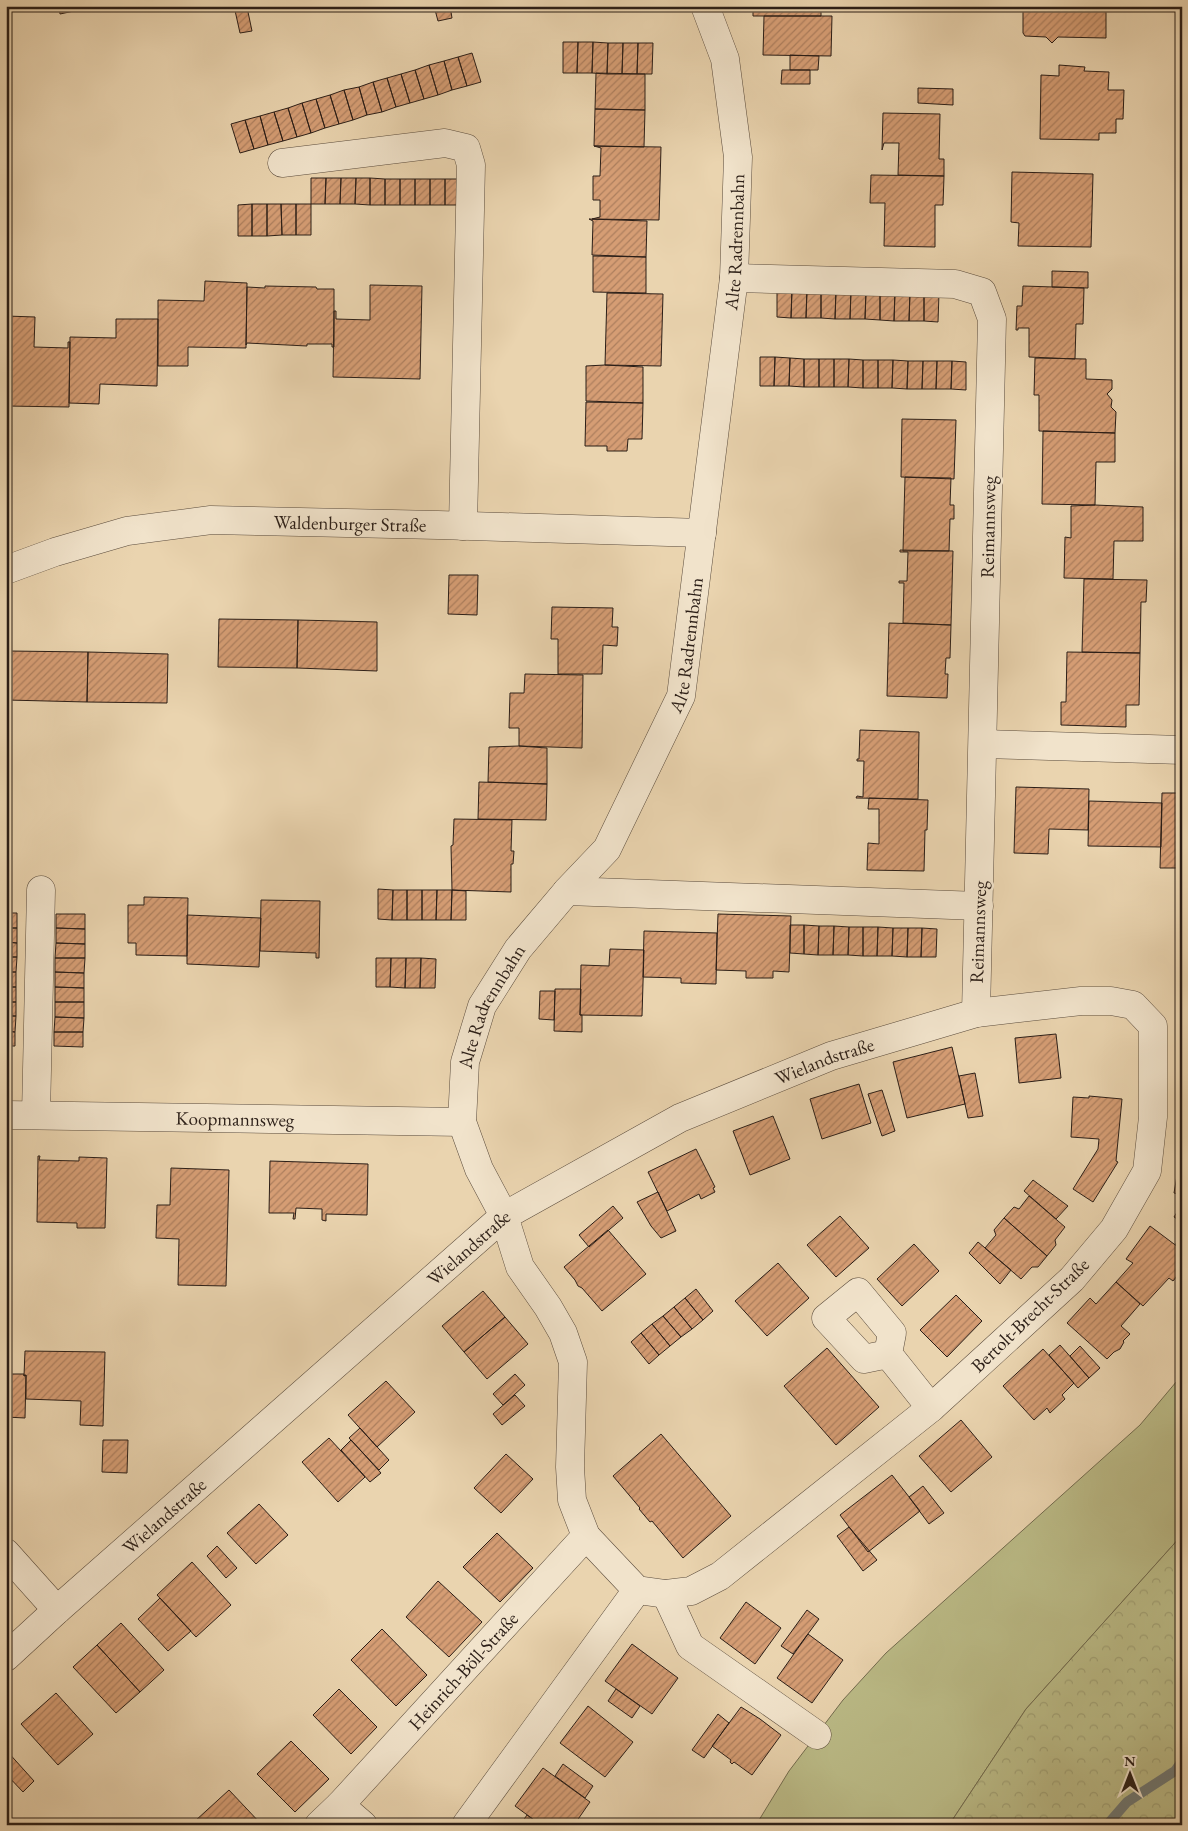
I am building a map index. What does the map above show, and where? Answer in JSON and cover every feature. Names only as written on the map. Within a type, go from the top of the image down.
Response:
[{"type":"street","name":"Alte Radrennbahn","points":[[504,1216],[479,1170],[462,1122],[464,1062],[482,1006],[518,949],[567,891],[607,849],[681,696],[734,278],[738,157],[725,59],[706,6]]},
{"type":"street","points":[[282,163],[445,143],[466,148],[471,165],[463,526]]},
{"type":"street","name":"Reimannsweg","points":[[734,278],[955,284],[982,292],[992,320],[976,1013]]},
{"type":"street","name":"Waldenburger Straße","points":[[6,570],[55,552],[127,531],[212,520],[702,533]]},
{"type":"street","points":[[983,744],[1182,750]]},
{"type":"street","points":[[36,1115],[41,890]]},
{"type":"street","points":[[567,891],[979,906]]},
{"type":"street","name":"Bertolt-Brecht-Straße","points":[[637,1590],[666,1594],[691,1591],[720,1576],[931,1408],[1072,1279],[1114,1229],[1147,1171],[1152,1117],[1153,1026],[1133,1005],[1111,1001],[1081,1001],[1028,1006]]},
{"type":"street","name":"Wielandstraße","points":[[6,1657],[504,1216],[680,1118],[831,1056],[976,1013],[1028,1006]]},
{"type":"street","name":"Koopmannsweg","points":[[6,1115],[462,1122]]},
{"type":"street","points":[[466,1825],[637,1590],[586,1536],[572,1500],[570,1467],[573,1362],[563,1333],[548,1307],[520,1267],[504,1216]]},
{"type":"street","points":[[888,1354],[931,1408]]},
{"type":"street","name":"Heinrich-Böll-Straße","points":[[319,1825],[340,1805],[586,1536]]},
{"type":"street","points":[[6,1553],[57,1610]]},
{"type":"street","points":[[666,1594],[690,1646],[817,1734]]},
{"type":"street","points":[[340,1805],[363,1825]]},
{"type":"green space","points":[[1182,1375],[1182,1535],[1026,1709],[949,1825],[756,1825],[789,1771],[843,1700],[886,1653],[1140,1425]]},
{"type":"green space","points":[[1182,1535],[1182,1825],[949,1825],[1026,1709]]},
{"type":"building","points":[[59,6],[73,6],[74,11],[60,14]]},
{"type":"building","points":[[234,6],[249,6],[250,11],[248,12],[252,31],[240,33]]},
{"type":"building","points":[[434,6],[450,6],[452,18],[438,21]]},
{"type":"building","points":[[753,6],[821,6],[821,16],[753,16]]},
{"type":"building","points":[[1023,6],[1106,6],[1106,38],[1058,37],[1052,43],[1046,37],[1025,36],[1023,33]]},
{"type":"building","points":[[764,16],[832,16],[831,56],[763,55]]},
{"type":"building","points":[[563,42],[578,42],[577,73],[563,73]]},
{"type":"building","points":[[578,42],[593,42],[592,73],[577,73]]},
{"type":"building","points":[[593,42],[608,43],[607,74],[592,73]]},
{"type":"building","points":[[608,43],[623,43],[622,74],[607,74]]},
{"type":"building","points":[[623,43],[638,43],[637,74],[622,74]]},
{"type":"building","points":[[638,43],[653,43],[652,74],[637,74]]},
{"type":"building","points":[[472,53],[481,82],[467,86],[458,57]]},
{"type":"building","points":[[790,55],[819,56],[818,70],[790,70]]},
{"type":"building","points":[[458,57],[467,86],[452,90],[444,61]]},
{"type":"building","points":[[444,61],[452,90],[438,95],[429,65]]},
{"type":"building","points":[[429,65],[438,95],[424,99],[415,70]]},
{"type":"building","points":[[1059,65],[1085,67],[1084,71],[1109,72],[1108,90],[1124,90],[1123,119],[1116,119],[1116,133],[1099,133],[1099,140],[1040,139],[1041,75],[1059,76]]},
{"type":"building","points":[[415,70],[424,99],[410,103],[401,74]]},
{"type":"building","points":[[782,70],[810,70],[810,84],[781,84]]},
{"type":"building","points":[[596,73],[645,74],[645,110],[595,109]]},
{"type":"building","points":[[401,74],[410,103],[396,107],[387,78]]},
{"type":"building","points":[[387,78],[396,107],[382,112],[373,82]]},
{"type":"building","points":[[373,82],[382,112],[367,115],[359,87]]},
{"type":"building","points":[[359,87],[367,115],[353,120],[344,90]]},
{"type":"building","points":[[918,88],[953,89],[953,105],[918,103]]},
{"type":"building","points":[[344,90],[353,120],[339,124],[330,95]]},
{"type":"building","points":[[330,95],[339,124],[325,128],[316,99]]},
{"type":"building","points":[[316,99],[325,128],[311,133],[302,103]]},
{"type":"building","points":[[302,103],[311,133],[297,137],[288,108]]},
{"type":"building","points":[[288,108],[297,137],[283,141],[274,112]]},
{"type":"building","points":[[595,109],[645,110],[644,147],[594,146]]},
{"type":"building","points":[[274,112],[283,141],[268,145],[260,116]]},
{"type":"building","points":[[883,113],[940,114],[939,159],[944,159],[944,176],[898,175],[899,143],[884,143],[882,150]]},
{"type":"building","points":[[260,116],[268,145],[254,149],[245,120]]},
{"type":"building","points":[[245,120],[254,149],[240,153],[231,124]]},
{"type":"building","points":[[594,146],[661,147],[659,220],[592,219],[600,217],[600,200],[593,200],[593,176],[600,176],[601,148]]},
{"type":"building","points":[[1012,172],[1093,174],[1091,247],[1018,246],[1019,223],[1011,222]]},
{"type":"building","points":[[871,175],[944,176],[943,205],[935,205],[935,247],[884,246],[885,203],[870,203]]},
{"type":"building","points":[[311,178],[326,178],[325,204],[311,204]]},
{"type":"building","points":[[326,178],[341,178],[340,204],[325,204]]},
{"type":"building","points":[[341,178],[356,178],[355,204],[340,204]]},
{"type":"building","points":[[356,178],[370,178],[370,205],[355,204]]},
{"type":"building","points":[[370,178],[385,179],[385,205],[370,205]]},
{"type":"building","points":[[385,179],[400,179],[400,205],[385,205]]},
{"type":"building","points":[[400,179],[415,179],[415,205],[400,205]]},
{"type":"building","points":[[415,179],[430,179],[430,205],[415,205]]},
{"type":"building","points":[[430,179],[445,179],[445,205],[430,205]]},
{"type":"building","points":[[445,179],[459,179],[459,205],[445,205]]},
{"type":"building","points":[[252,204],[252,236],[238,236],[238,205]]},
{"type":"building","points":[[252,204],[267,204],[267,236],[252,236]]},
{"type":"building","points":[[267,204],[281,204],[282,235],[267,236]]},
{"type":"building","points":[[281,204],[296,204],[296,235],[282,235]]},
{"type":"building","points":[[296,204],[311,204],[311,235],[296,235]]},
{"type":"building","points":[[589,219],[647,221],[646,257],[592,255],[593,221]]},
{"type":"building","points":[[593,256],[646,257],[646,293],[593,292]]},
{"type":"building","points":[[1052,271],[1088,272],[1088,288],[1052,287]]},
{"type":"building","points":[[205,281],[247,283],[246,348],[188,347],[188,366],[158,366],[158,300],[204,301]]},
{"type":"building","points":[[370,285],[422,286],[420,379],[333,377],[334,311],[336,311],[336,319],[370,320]]},
{"type":"building","points":[[265,286],[334,289],[334,347],[332,347],[332,344],[307,344],[307,346],[247,343],[246,345],[247,287],[265,288]]},
{"type":"building","points":[[1023,286],[1084,288],[1083,324],[1076,324],[1075,359],[1029,357],[1029,328],[1018,328],[1016,330],[1017,306],[1022,306]]},
{"type":"building","points":[[777,289],[792,289],[791,318],[777,317]]},
{"type":"building","points":[[792,289],[807,289],[806,318],[791,318]]},
{"type":"building","points":[[807,289],[821,290],[821,318],[806,318]]},
{"type":"building","points":[[821,290],[836,290],[835,319],[821,318]]},
{"type":"building","points":[[836,290],[851,290],[850,319],[835,319]]},
{"type":"building","points":[[851,290],[866,291],[865,319],[850,319]]},
{"type":"building","points":[[866,291],[880,291],[880,320],[865,319]]},
{"type":"building","points":[[880,291],[895,291],[894,321],[880,320]]},
{"type":"building","points":[[895,291],[910,292],[909,321],[894,321]]},
{"type":"building","points":[[910,292],[924,292],[924,321],[909,321]]},
{"type":"building","points":[[924,292],[939,293],[938,322],[924,321]]},
{"type":"building","points":[[607,293],[663,294],[661,366],[605,365]]},
{"type":"building","points":[[6,316],[35,317],[34,347],[68,348],[68,342],[70,342],[69,407],[6,406]]},
{"type":"building","points":[[116,319],[158,319],[157,386],[100,384],[99,404],[69,403],[70,337],[116,338]]},
{"type":"building","points":[[760,357],[775,357],[774,386],[760,386]]},
{"type":"building","points":[[775,357],[790,358],[789,386],[774,386]]},
{"type":"building","points":[[790,358],[804,359],[804,387],[789,386]]},
{"type":"building","points":[[1035,358],[1086,359],[1086,379],[1112,380],[1112,389],[1107,394],[1112,400],[1111,407],[1116,412],[1115,433],[1039,431],[1039,395],[1034,395]]},
{"type":"building","points":[[804,359],[819,359],[819,387],[804,387]]},
{"type":"building","points":[[819,359],[834,359],[834,387],[819,387]]},
{"type":"building","points":[[834,359],[849,359],[848,387],[834,387]]},
{"type":"building","points":[[849,359],[863,360],[863,388],[848,387]]},
{"type":"building","points":[[863,360],[878,360],[878,388],[863,388]]},
{"type":"building","points":[[878,360],[893,360],[892,388],[878,388]]},
{"type":"building","points":[[893,360],[908,361],[907,389],[892,388]]},
{"type":"building","points":[[908,361],[923,361],[922,389],[907,389]]},
{"type":"building","points":[[923,361],[937,361],[936,389],[922,389]]},
{"type":"building","points":[[937,361],[952,361],[951,389],[936,389]]},
{"type":"building","points":[[952,361],[966,362],[966,390],[951,389]]},
{"type":"building","points":[[586,366],[643,367],[643,403],[586,401]]},
{"type":"building","points":[[586,402],[643,403],[642,439],[628,439],[627,451],[607,451],[607,446],[585,446]]},
{"type":"building","points":[[902,419],[956,420],[954,479],[901,477]]},
{"type":"building","points":[[1043,431],[1115,433],[1115,462],[1096,462],[1095,505],[1042,504]]},
{"type":"building","points":[[905,477],[951,478],[950,505],[954,505],[954,519],[950,519],[949,551],[903,551]]},
{"type":"building","points":[[1071,506],[1143,507],[1143,541],[1114,541],[1113,579],[1064,578],[1065,537],[1071,538]]},
{"type":"building","points":[[900,550],[953,551],[951,625],[903,623],[904,583],[899,583],[899,581],[907,581],[908,552],[900,552]]},
{"type":"building","points":[[449,575],[478,575],[477,615],[448,614]]},
{"type":"building","points":[[1084,579],[1147,580],[1146,602],[1141,602],[1140,653],[1082,652]]},
{"type":"building","points":[[552,607],[613,608],[612,627],[618,627],[617,646],[603,645],[602,674],[558,674],[558,639],[551,639]]},
{"type":"building","points":[[219,619],[298,620],[297,668],[218,667]]},
{"type":"building","points":[[298,620],[377,622],[377,671],[297,668]]},
{"type":"building","points":[[889,623],[951,625],[950,658],[946,658],[945,674],[948,674],[947,698],[887,696]]},
{"type":"building","points":[[9,651],[88,652],[87,702],[7,700]]},
{"type":"building","points":[[88,652],[168,654],[167,703],[87,702]]},
{"type":"building","points":[[1067,652],[1140,653],[1139,705],[1126,705],[1126,727],[1061,725],[1061,702],[1066,702]]},
{"type":"building","points":[[525,674],[583,675],[582,748],[519,746],[519,728],[509,728],[510,693],[524,693]]},
{"type":"building","points":[[860,730],[919,732],[918,799],[856,798],[857,796],[863,797],[864,761],[857,761],[859,759]]},
{"type":"building","points":[[519,746],[547,748],[547,784],[488,782],[489,747]]},
{"type":"building","points":[[479,782],[547,784],[546,820],[478,819]]},
{"type":"building","points":[[1016,787],[1089,789],[1088,830],[1049,829],[1048,854],[1014,853]]},
{"type":"building","points":[[1162,793],[1182,793],[1182,871],[1180,871],[1180,868],[1160,868]]},
{"type":"building","points":[[869,798],[928,800],[924,871],[867,870],[868,843],[879,844],[879,809],[868,809]]},
{"type":"building","points":[[1089,801],[1162,803],[1161,847],[1088,846]]},
{"type":"building","points":[[454,819],[512,820],[511,851],[514,851],[513,864],[511,864],[511,892],[452,890],[451,846],[453,845]]},
{"type":"building","points":[[378,889],[393,890],[392,920],[378,919]]},
{"type":"building","points":[[393,890],[407,890],[407,920],[392,920]]},
{"type":"building","points":[[407,890],[422,890],[422,920],[407,920]]},
{"type":"building","points":[[422,890],[437,890],[436,920],[422,920]]},
{"type":"building","points":[[437,890],[452,890],[451,920],[436,920]]},
{"type":"building","points":[[452,890],[466,891],[466,920],[451,920]]},
{"type":"building","points":[[144,897],[188,898],[187,956],[136,955],[136,943],[128,943],[128,905],[144,905]]},
{"type":"building","points":[[261,900],[320,901],[319,958],[316,958],[316,953],[260,951]]},
{"type":"building","points":[[6,913],[17,913],[17,928],[6,928]]},
{"type":"building","points":[[56,914],[85,914],[85,929],[56,928]]},
{"type":"building","points":[[718,914],[791,916],[789,972],[773,971],[773,978],[746,978],[746,971],[716,970]]},
{"type":"building","points":[[187,915],[261,918],[259,967],[187,964]]},
{"type":"building","points":[[790,925],[804,925],[804,954],[790,953]]},
{"type":"building","points":[[804,925],[819,926],[818,955],[804,954]]},
{"type":"building","points":[[819,926],[834,926],[833,955],[818,955]]},
{"type":"building","points":[[834,926],[849,927],[848,955],[833,955]]},
{"type":"building","points":[[849,927],[863,927],[863,956],[848,955]]},
{"type":"building","points":[[863,927],[878,927],[877,956],[863,956]]},
{"type":"building","points":[[878,927],[893,928],[892,956],[877,956]]},
{"type":"building","points":[[6,928],[17,928],[17,943],[6,942]]},
{"type":"building","points":[[56,928],[85,929],[85,944],[56,943]]},
{"type":"building","points":[[893,928],[908,928],[907,957],[892,956]]},
{"type":"building","points":[[908,928],[922,928],[921,957],[907,957]]},
{"type":"building","points":[[922,928],[937,929],[936,957],[921,957]]},
{"type":"building","points":[[644,931],[717,933],[716,984],[681,983],[681,978],[643,977]]},
{"type":"building","points":[[6,942],[17,943],[17,957],[6,957]]},
{"type":"building","points":[[56,943],[85,944],[85,958],[55,958]]},
{"type":"building","points":[[610,949],[644,950],[642,1016],[580,1015],[581,965],[609,966]]},
{"type":"building","points":[[6,957],[17,957],[16,972],[6,972]]},
{"type":"building","points":[[55,958],[85,958],[84,973],[55,972]]},
{"type":"building","points":[[376,958],[391,958],[390,987],[376,987]]},
{"type":"building","points":[[391,958],[406,958],[405,988],[390,987]]},
{"type":"building","points":[[406,958],[421,958],[420,988],[405,988]]},
{"type":"building","points":[[421,958],[436,959],[435,988],[420,988]]},
{"type":"building","points":[[6,972],[16,972],[16,987],[6,987]]},
{"type":"building","points":[[55,972],[84,973],[84,988],[55,987]]},
{"type":"building","points":[[6,987],[16,987],[16,1002],[6,1002]]},
{"type":"building","points":[[55,987],[84,988],[84,1002],[55,1002]]},
{"type":"building","points":[[555,989],[581,989],[580,1015],[582,1015],[582,1032],[554,1031]]},
{"type":"building","points":[[540,991],[555,991],[554,1020],[539,1019]]},
{"type":"building","points":[[6,1002],[16,1002],[16,1016],[6,1016]]},
{"type":"building","points":[[55,1002],[84,1002],[84,1018],[55,1017]]},
{"type":"building","points":[[6,1016],[16,1016],[15,1032],[6,1031]]},
{"type":"building","points":[[55,1017],[84,1018],[83,1032],[54,1032]]},
{"type":"building","points":[[6,1031],[15,1032],[15,1046],[6,1046]]},
{"type":"building","points":[[54,1032],[83,1032],[83,1047],[54,1046]]},
{"type":"building","points":[[1056,1034],[1061,1078],[1019,1083],[1015,1038]]},
{"type":"building","points":[[952,1047],[965,1104],[907,1118],[893,1062]]},
{"type":"building","points":[[975,1073],[983,1116],[968,1118],[959,1076]]},
{"type":"building","points":[[859,1084],[871,1123],[822,1139],[810,1099]]},
{"type":"building","points":[[882,1090],[895,1131],[882,1136],[868,1094]]},
{"type":"building","points":[[1089,1096],[1122,1099],[1116,1161],[1118,1162],[1093,1202],[1073,1189],[1098,1149],[1099,1139],[1071,1137],[1073,1097],[1089,1098]]},
{"type":"building","points":[[773,1116],[790,1159],[750,1175],[733,1131]]},
{"type":"building","points":[[696,1149],[715,1187],[713,1188],[715,1192],[701,1199],[699,1194],[667,1211],[648,1172]]},
{"type":"building","points":[[1182,1152],[1182,1195],[1174,1193]]},
{"type":"building","points":[[38,1156],[40,1156],[39,1160],[79,1161],[79,1157],[107,1158],[105,1228],[77,1228],[77,1223],[37,1222]]},
{"type":"building","points":[[270,1161],[368,1164],[367,1215],[326,1214],[326,1221],[322,1220],[322,1209],[296,1208],[295,1219],[293,1219],[294,1213],[269,1213]]},
{"type":"building","points":[[171,1168],[229,1170],[226,1286],[178,1285],[179,1239],[156,1238],[157,1205],[170,1205]]},
{"type":"building","points":[[1033,1180],[1068,1206],[1056,1219],[1024,1191]]},
{"type":"building","points":[[658,1192],[676,1231],[661,1238],[651,1226],[637,1202]]},
{"type":"building","points":[[1029,1196],[1065,1227],[1055,1240],[1056,1245],[1047,1256],[1004,1218],[1014,1207],[1019,1209]]},
{"type":"building","points":[[1182,1204],[1182,1222],[1174,1217]]},
{"type":"building","points":[[613,1206],[623,1218],[589,1247],[579,1235]]},
{"type":"building","points":[[840,1216],[869,1248],[836,1277],[807,1245]]},
{"type":"building","points":[[1004,1218],[1047,1256],[1038,1267],[1032,1267],[1021,1279],[985,1248],[996,1235],[994,1230]]},
{"type":"building","points":[[1150,1226],[1182,1250],[1182,1270],[1173,1281],[1169,1278],[1143,1306],[1116,1282],[1133,1263],[1126,1259]]},
{"type":"building","points":[[608,1230],[646,1274],[602,1311],[582,1288],[578,1286],[564,1267]]},
{"type":"building","points":[[1182,1235],[1182,1250],[1175,1245]]},
{"type":"building","points":[[978,1242],[1011,1270],[1000,1284],[969,1253]]},
{"type":"building","points":[[914,1244],[939,1271],[902,1306],[877,1279]]},
{"type":"building","points":[[778,1263],[809,1298],[767,1336],[735,1301]]},
{"type":"building","points":[[1116,1282],[1140,1304],[1121,1326],[1130,1334],[1123,1341],[1120,1349],[1107,1359],[1067,1323],[1090,1298],[1096,1304]]},
{"type":"building","points":[[696,1289],[713,1311],[703,1320],[685,1298]]},
{"type":"building","points":[[483,1291],[505,1317],[464,1352],[442,1326]]},
{"type":"building","points":[[956,1295],[982,1321],[947,1357],[920,1330]]},
{"type":"building","points":[[685,1298],[703,1320],[692,1329],[674,1307]]},
{"type":"building","points":[[674,1307],[692,1329],[681,1337],[663,1316]]},
{"type":"building","points":[[663,1316],[681,1337],[670,1346],[652,1324]]},
{"type":"building","points":[[505,1317],[528,1344],[487,1379],[464,1352]]},
{"type":"building","points":[[652,1324],[670,1346],[659,1355],[641,1333]]},
{"type":"building","points":[[641,1333],[659,1355],[649,1364],[631,1342]]},
{"type":"building","points":[[1060,1345],[1089,1378],[1078,1388],[1049,1355]]},
{"type":"building","points":[[1080,1346],[1100,1368],[1089,1378],[1070,1356]]},
{"type":"building","points":[[827,1348],[879,1407],[836,1445],[784,1386]]},
{"type":"building","points":[[1043,1349],[1074,1383],[1062,1395],[1065,1399],[1050,1413],[1047,1408],[1034,1420],[1003,1386]]},
{"type":"building","points":[[25,1351],[105,1352],[103,1426],[80,1425],[81,1401],[26,1399],[26,1375],[24,1376]]},
{"type":"building","points":[[6,1374],[26,1375],[25,1418],[6,1417]]},
{"type":"building","points":[[515,1374],[525,1385],[503,1405],[493,1394]]},
{"type":"building","points":[[386,1381],[415,1412],[377,1447],[348,1415]]},
{"type":"building","points":[[515,1395],[525,1406],[502,1425],[493,1414]]},
{"type":"building","points":[[961,1420],[992,1457],[951,1492],[919,1456]]},
{"type":"building","points":[[360,1428],[389,1460],[379,1470],[349,1438]]},
{"type":"building","points":[[661,1434],[731,1516],[683,1558],[652,1521],[650,1522],[613,1476]]},
{"type":"building","points":[[329,1438],[365,1477],[338,1502],[302,1462]]},
{"type":"building","points":[[103,1440],[128,1440],[127,1473],[102,1472]]},
{"type":"building","points":[[351,1440],[381,1473],[370,1482],[341,1450]]},
{"type":"building","points":[[506,1454],[533,1479],[501,1513],[474,1488]]},
{"type":"building","points":[[892,1475],[920,1511],[868,1552],[840,1515]]},
{"type":"building","points":[[923,1486],[944,1513],[929,1524],[909,1497]]},
{"type":"building","points":[[259,1504],[288,1535],[256,1564],[227,1533]]},
{"type":"building","points":[[849,1527],[877,1560],[863,1571],[837,1536]]},
{"type":"building","points":[[497,1533],[533,1568],[500,1602],[463,1567]]},
{"type":"building","points":[[217,1546],[237,1568],[226,1578],[207,1556]]},
{"type":"building","points":[[192,1562],[231,1605],[196,1637],[157,1595]]},
{"type":"building","points":[[438,1581],[482,1622],[449,1657],[406,1617]]},
{"type":"building","points":[[160,1598],[191,1631],[168,1651],[138,1619]]},
{"type":"building","points":[[746,1602],[781,1628],[755,1664],[720,1638]]},
{"type":"building","points":[[807,1610],[819,1619],[793,1654],[781,1646]]},
{"type":"building","points":[[121,1623],[164,1670],[140,1692],[97,1645]]},
{"type":"building","points":[[382,1629],[427,1675],[396,1706],[351,1660]]},
{"type":"building","points":[[808,1634],[843,1660],[812,1703],[777,1678]]},
{"type":"building","points":[[632,1644],[678,1678],[652,1714],[605,1681]]},
{"type":"building","points":[[97,1645],[140,1692],[116,1713],[73,1667]]},
{"type":"building","points":[[339,1689],[377,1727],[351,1754],[313,1715]]},
{"type":"building","points":[[616,1689],[640,1706],[632,1718],[608,1701]]},
{"type":"building","points":[[56,1693],[93,1734],[58,1765],[21,1724]]},
{"type":"building","points":[[588,1706],[633,1742],[605,1777],[560,1743]]},
{"type":"building","points":[[741,1707],[781,1735],[752,1775],[734,1762],[732,1764],[731,1760],[712,1746]]},
{"type":"building","points":[[718,1714],[729,1723],[704,1758],[692,1750]]},
{"type":"building","points":[[291,1741],[329,1779],[295,1812],[257,1774]]},
{"type":"building","points":[[6,1750],[34,1781],[23,1792],[6,1774]]},
{"type":"building","points":[[563,1764],[593,1786],[585,1798],[555,1776]]},
{"type":"building","points":[[543,1768],[590,1802],[574,1825],[541,1825],[515,1806]]},
{"type":"building","points":[[6,1774],[13,1781],[6,1787]]},
{"type":"building","points":[[229,1790],[262,1825],[199,1825],[195,1821]]},
{"type":"building","points":[[527,1815],[541,1825],[520,1825]]},
{"type":"waterway","points":[[1107,1825],[1127,1802],[1175,1771],[1182,1761]]}]
